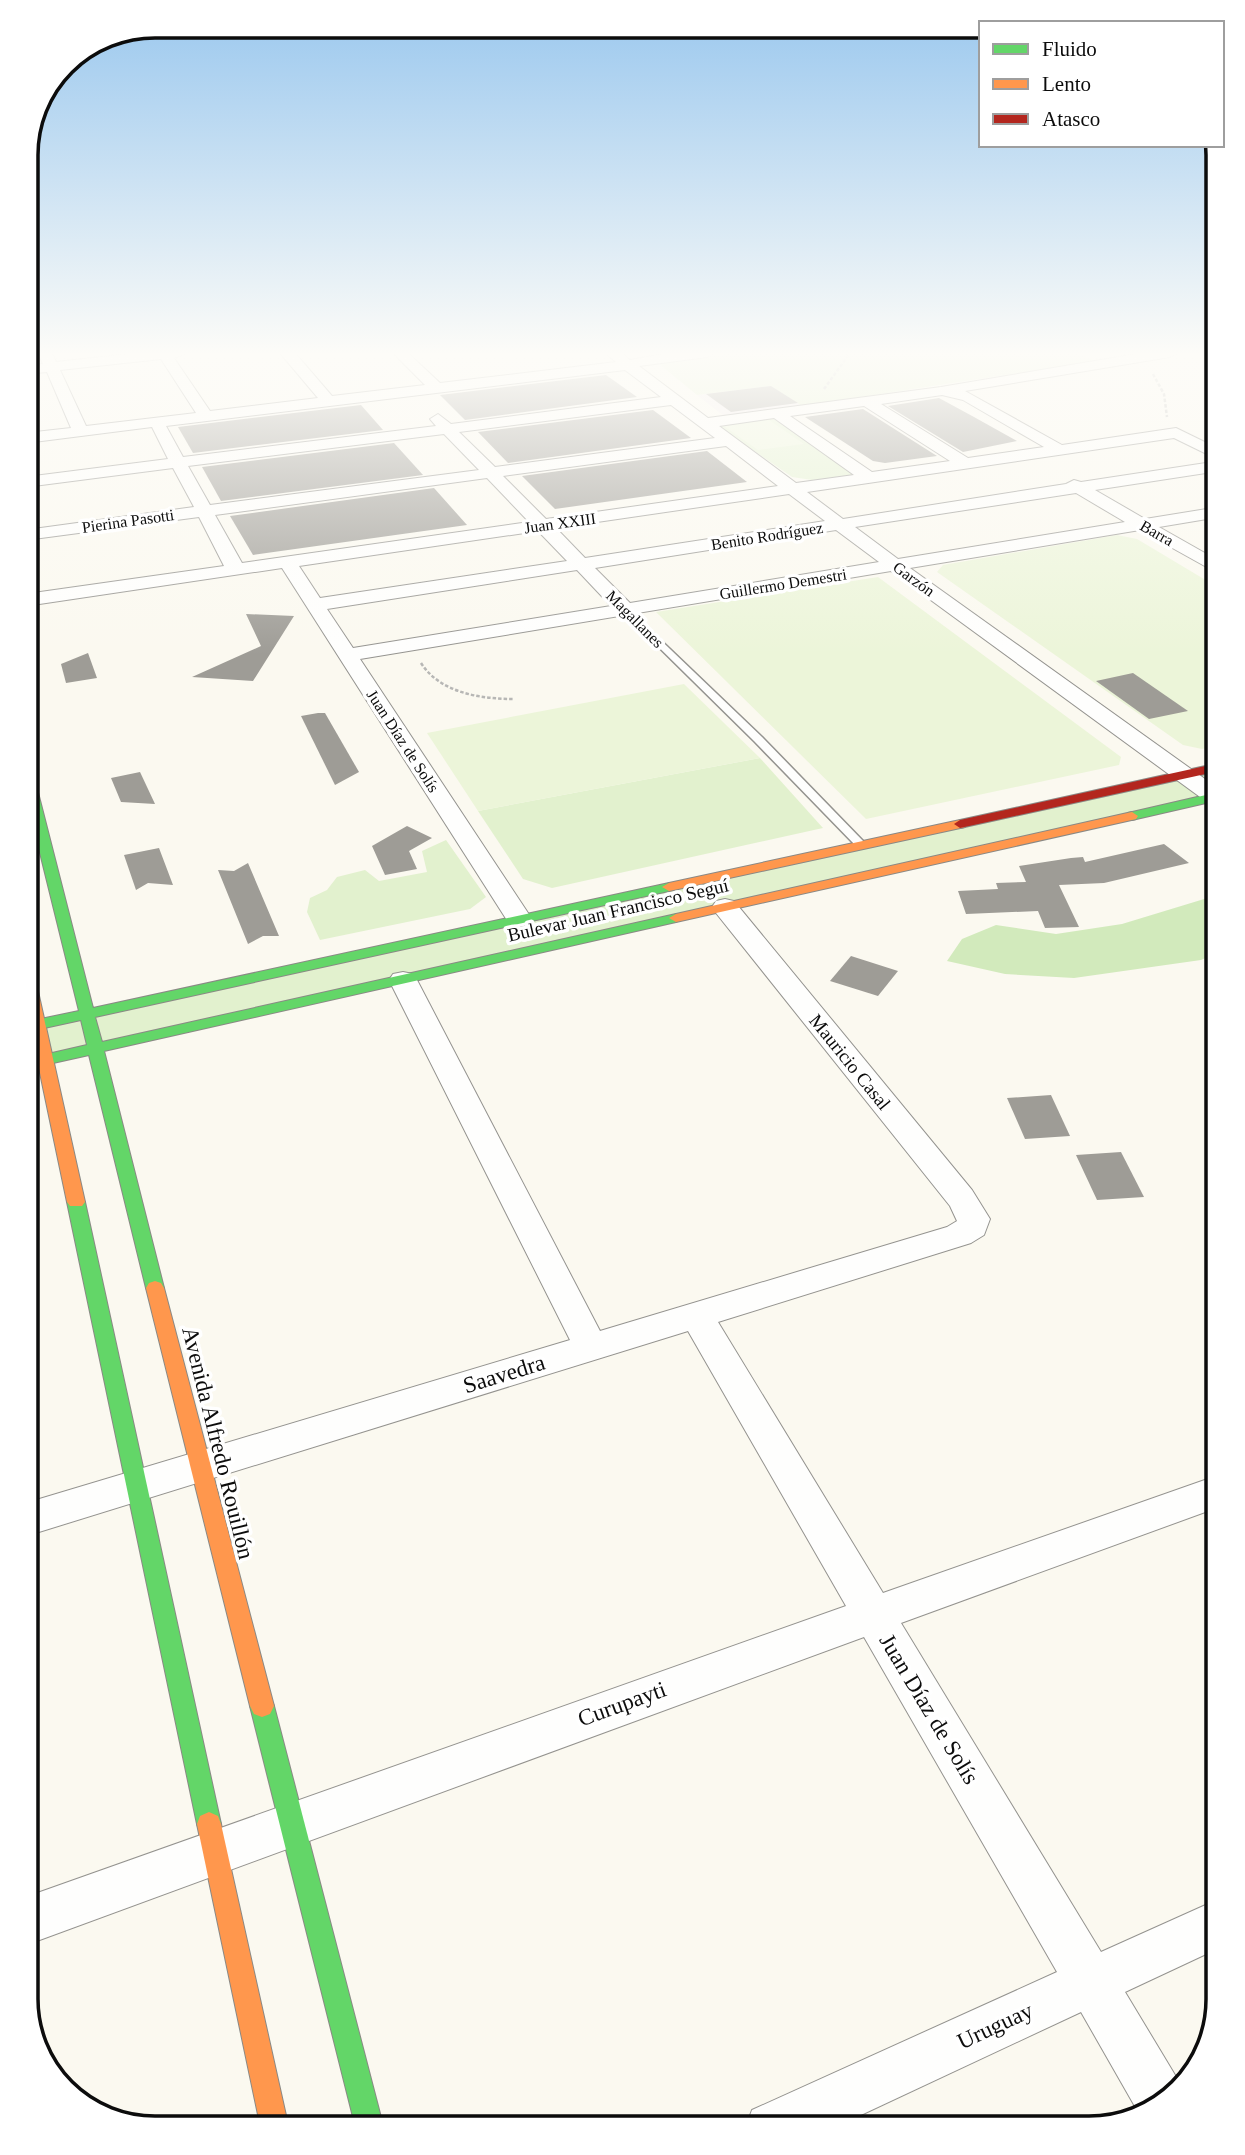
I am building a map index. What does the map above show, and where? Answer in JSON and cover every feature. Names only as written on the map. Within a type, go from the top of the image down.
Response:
[{"type":"main road","name":"Bulevar Juan Francisco Seguí","points":[[39,1025],[1206,770]]},
{"type":"main road","name":"Bulevar Juan Francisco Seguí","points":[[39,1061],[1206,801]]},
{"type":"main road","name":"Avenida Alfredo Rouillón","points":[[39,821],[85,1014],[367,2116]]},
{"type":"main road","points":[[39,1044],[272,2116]]},
{"type":"street","points":[[173,454],[236,570]]},
{"type":"street","points":[[39,480],[253,454]]},
{"type":"street","name":"Magallanes","points":[[472,454],[625,610]]},
{"type":"street","name":"Pierina Pasotti","points":[[39,533],[636,454]]},
{"type":"street","name":"Garzón","points":[[746,454],[894,565],[1206,790]]},
{"type":"street","points":[[835,454],[870,478]]},
{"type":"street","points":[[950,454],[966,464]]},
{"type":"street","name":"Juan XXIII","points":[[39,598],[1038,454]]},
{"type":"street","name":"Barra","points":[[1023,456],[1206,562]]},
{"type":"street","name":"Benito Rodríguez","points":[[315,605],[1206,468]]},
{"type":"street","name":"Guillermo Demestri","points":[[346,655],[1206,514]]},
{"type":"street","name":"Juan Díaz de Solís","points":[[287,562],[519,919]]},
{"type":"street","name":"Mauricio Casal","points":[[724,907],[961,1198],[974,1219]]},
{"type":"street","points":[[404,979],[591,1347]]},
{"type":"street","name":"Saavedra","points":[[38,1516],[959,1235],[972,1227],[974,1219]]},
{"type":"street","name":"Juan Díaz de Solís","points":[[696,1315],[1157,2095]]},
{"type":"street","name":"Curupayti","points":[[38,1917],[1206,1496]]},
{"type":"street","name":"Uruguay","points":[[799,2116],[1206,1929]]},
{"type":"lane","name":"Magallanes","points":[[625,610],[758,739],[861,845]]},
{"type":"path","points":[[409,645],[418,653],[424,671],[437,681],[462,691],[496,699],[514,699]]},
{"type":"green space","points":[[758,454],[825,454],[852,472],[851,475],[812,480],[792,477]]},
{"type":"green space","points":[[1117,535],[1137,539],[1206,580],[1206,748],[1183,745],[937,572],[943,565]]},
{"type":"green space","points":[[878,577],[1121,757],[1119,765],[866,819],[656,612]]},
{"type":"green space","points":[[684,684],[760,758],[478,811],[427,733]]},
{"type":"green space","points":[[760,758],[823,828],[552,888],[523,879],[478,811]]},
{"type":"green space","points":[[1206,770],[1206,799],[39,1061],[39,1024]]},
{"type":"green space","points":[[446,840],[486,897],[470,909],[320,940],[307,912],[310,898],[327,890],[337,877],[365,870],[379,881],[427,872],[422,851]]},
{"type":"green space","points":[[1206,898],[1206,958],[1074,978],[1005,974],[947,961],[962,939],[996,925],[1056,934],[1122,924]]},
{"type":"building","points":[[309,454],[404,454],[423,475],[221,501],[202,467]]},
{"type":"building","points":[[499,454],[577,454],[508,463]]},
{"type":"building","points":[[688,454],[710,454],[747,482],[555,509],[522,476]]},
{"type":"building","points":[[862,454],[933,454],[937,456],[885,463],[873,461]]},
{"type":"building","points":[[434,488],[467,525],[253,555],[230,516]]},
{"type":"building","points":[[246,614],[294,616],[253,681],[192,677],[261,646]]},
{"type":"building","points":[[88,653],[97,678],[66,683],[61,664]]},
{"type":"building","points":[[1133,673],[1188,711],[1149,719],[1096,681]]},
{"type":"building","points":[[325,713],[359,772],[335,785],[301,716]]},
{"type":"building","points":[[140,772],[155,804],[121,802],[111,778]]},
{"type":"building","points":[[407,826],[432,838],[409,851],[417,869],[385,875],[372,846]]},
{"type":"building","points":[[1164,844],[1189,863],[1104,883],[1059,885],[1079,927],[1045,928],[1038,911],[966,914],[958,891],[998,889],[996,883],[1026,882],[1019,866],[1083,857],[1085,862]]},
{"type":"building","points":[[159,848],[173,885],[148,883],[136,890],[124,855]]},
{"type":"building","points":[[248,863],[279,936],[263,936],[248,944],[218,870],[234,871]]},
{"type":"building","points":[[851,956],[898,971],[878,996],[830,981]]},
{"type":"building","points":[[1051,1095],[1070,1136],[1025,1139],[1007,1098]]},
{"type":"building","points":[[1121,1152],[1144,1197],[1097,1200],[1076,1155]]},
{"type":"traffic: fast","points":[[1132,816],[1206,799]]},
{"type":"traffic: fast","points":[[39,820],[155,1288]]},
{"type":"traffic: fast","points":[[39,1024],[669,887]]},
{"type":"traffic: fast","points":[[39,1061],[676,918]]},
{"type":"traffic: fast","points":[[76,1202],[209,1824]]},
{"type":"traffic: fast","points":[[262,1706],[367,2116]]},
{"type":"traffic: slow","points":[[676,918],[1132,816]]},
{"type":"traffic: slow","points":[[669,887],[960,824]]},
{"type":"traffic: slow","points":[[39,1027],[76,1202]]},
{"type":"traffic: slow","points":[[155,1288],[262,1706]]},
{"type":"traffic: slow","points":[[209,1824],[272,2116]]},
{"type":"traffic: jam","points":[[960,824],[1206,770]]}]
